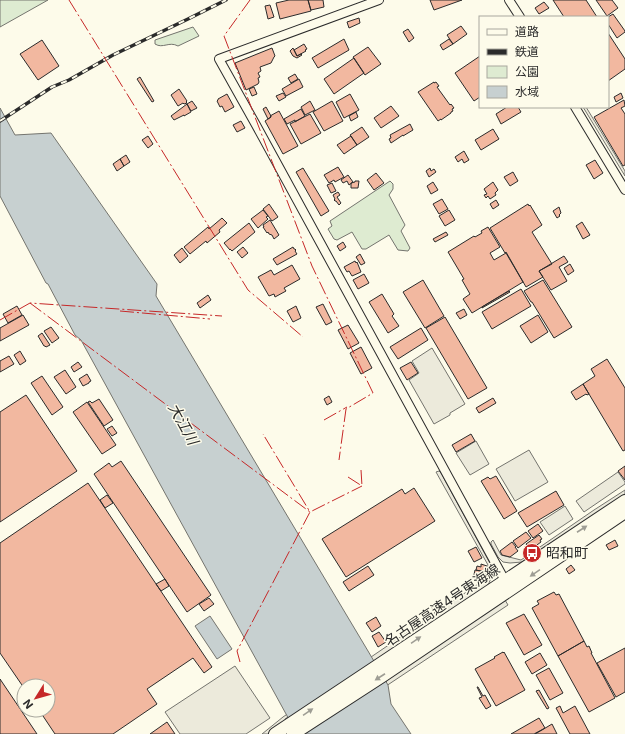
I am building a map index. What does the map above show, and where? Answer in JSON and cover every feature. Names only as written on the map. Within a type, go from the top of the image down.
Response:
[{"type":"highway","name":"名古屋高速4号東海線","points":[[275,734],[625,500]]},
{"type":"highway","name":"名古屋高速4号東海線","points":[[293,734],[384,675],[625,512]]},
{"type":"street","points":[[379,0],[219,59],[503,577]]},
{"type":"street","points":[[509,0],[519,16]]},
{"type":"street","points":[[576,108],[625,190]]},
{"type":"green space","points":[[0,0],[48,0],[0,27]]},
{"type":"green space","points":[[193,27],[199,36],[178,46],[172,44],[161,46],[155,44],[155,40]]},
{"type":"green space","points":[[390,181],[393,184],[393,189],[389,195],[405,225],[401,231],[410,248],[408,251],[398,250],[389,235],[366,249],[362,249],[352,232],[337,240],[334,239],[328,229],[332,226],[330,221]]},
{"type":"shaded area","points":[[584,108],[587,108],[625,171],[625,176]]},
{"type":"shaded area","points":[[432,348],[465,404],[434,424],[409,380],[419,373],[412,361]]},
{"type":"shaded area","points":[[476,441],[489,464],[470,475],[456,453]]},
{"type":"shaded area","points":[[529,450],[548,482],[515,501],[496,469]]},
{"type":"shaded area","points":[[439,471],[492,567],[493,573],[489,583],[485,588],[373,662],[372,660],[285,719],[286,721],[268,734],[262,734],[283,717],[484,580],[488,565],[436,472]]},
{"type":"shaded area","points":[[618,472],[625,484],[584,512],[576,501]]},
{"type":"shaded area","points":[[625,490],[625,494],[522,562],[503,562],[498,557],[491,544],[493,540],[501,555],[521,560]]},
{"type":"shaded area","points":[[565,506],[573,519],[549,535],[540,522]]},
{"type":"shaded area","points":[[505,600],[508,605],[353,708],[309,734],[387,681],[386,679]]},
{"type":"shaded area","points":[[235,666],[270,718],[246,734],[180,734],[165,712]]},
{"type":"water","name":"大江川","points":[[0,108],[15,135],[51,133],[157,284],[156,296],[388,685],[391,704],[411,734],[297,734],[81,340],[75,335],[48,284],[46,283],[0,196]]},
{"type":"water","points":[[210,616],[232,649],[217,659],[195,626]]},
{"type":"building","points":[[289,0],[308,0],[311,11],[280,19],[276,3]]},
{"type":"building","points":[[308,0],[323,0],[324,7],[311,10]]},
{"type":"building","points":[[430,0],[462,0],[434,10]]},
{"type":"building","points":[[553,0],[586,0],[596,16],[563,16]]},
{"type":"building","points":[[596,0],[612,0],[618,8],[607,16]]},
{"type":"building","points":[[544,2],[549,8],[539,14],[535,8]]},
{"type":"building","points":[[270,5],[274,17],[268,19],[265,6]]},
{"type":"building","points":[[613,14],[625,31],[617,38],[609,26],[609,16]]},
{"type":"building","points":[[359,18],[360,23],[349,28],[347,22]]},
{"type":"building","points":[[461,26],[467,34],[453,44],[447,35]]},
{"type":"building","points":[[408,29],[414,38],[409,42],[403,32]]},
{"type":"building","points":[[609,35],[625,59],[625,69],[609,80]]},
{"type":"building","points":[[344,39],[349,50],[318,68],[312,58]]},
{"type":"building","points":[[449,39],[453,44],[443,50],[440,45]]},
{"type":"building","points":[[42,40],[59,66],[38,80],[20,54]]},
{"type":"building","points":[[304,44],[307,49],[305,50],[306,51],[297,56],[294,50]]},
{"type":"building","points":[[368,47],[381,64],[365,75],[353,57]]},
{"type":"building","points":[[272,48],[275,56],[271,63],[260,67],[261,71],[258,73],[260,77],[258,78],[258,84],[246,90],[235,63]]},
{"type":"building","points":[[293,48],[297,56],[302,55],[297,58],[293,56],[290,51]]},
{"type":"building","points":[[479,57],[479,98],[474,101],[455,73]]},
{"type":"building","points":[[354,58],[364,73],[334,94],[324,79]]},
{"type":"building","points":[[295,74],[298,79],[291,83],[288,78]]},
{"type":"building","points":[[140,77],[154,101],[152,102],[137,79]]},
{"type":"building","points":[[299,79],[303,87],[286,96],[282,89]]},
{"type":"building","points":[[436,82],[439,86],[437,87],[450,105],[451,104],[454,108],[452,109],[453,111],[451,113],[438,121],[418,92]]},
{"type":"building","points":[[254,87],[257,94],[252,96],[249,89]]},
{"type":"building","points":[[179,89],[187,103],[183,103],[178,106],[171,95]]},
{"type":"building","points":[[283,93],[286,97],[279,101],[276,96]]},
{"type":"building","points":[[621,93],[623,98],[616,102],[614,97]]},
{"type":"building","points":[[227,94],[234,107],[225,112],[217,101]]},
{"type":"building","points":[[350,94],[359,110],[344,118],[336,102]]},
{"type":"building","points":[[624,100],[625,106],[621,108],[625,114],[625,165],[623,166],[594,117]]},
{"type":"building","points":[[192,101],[197,108],[191,111],[187,104]]},
{"type":"building","points":[[310,101],[315,110],[305,115],[301,107]]},
{"type":"building","points":[[332,101],[343,121],[324,131],[313,112]]},
{"type":"building","points":[[187,104],[191,112],[174,120],[171,116]]},
{"type":"building","points":[[391,106],[399,116],[381,128],[374,118]]},
{"type":"building","points":[[266,107],[271,116],[268,119],[263,109]]},
{"type":"building","points":[[505,108],[519,108],[521,112],[501,124],[496,114]]},
{"type":"building","points":[[301,109],[305,116],[295,122],[295,120],[287,124],[284,119]]},
{"type":"building","points":[[279,111],[298,146],[283,154],[265,121]]},
{"type":"building","points":[[356,112],[358,117],[351,121],[349,116]]},
{"type":"building","points":[[310,114],[321,133],[301,144],[290,124]]},
{"type":"building","points":[[241,121],[245,128],[237,132],[233,125]]},
{"type":"building","points":[[410,124],[413,130],[391,143],[389,139],[391,138],[390,135]]},
{"type":"building","points":[[362,127],[369,137],[357,145],[350,135]]},
{"type":"building","points":[[493,129],[499,139],[481,150],[475,140]]},
{"type":"building","points":[[148,136],[153,144],[148,148],[142,140]]},
{"type":"building","points":[[351,136],[357,145],[344,154],[337,145]]},
{"type":"building","points":[[464,151],[469,160],[464,163],[462,159],[458,162],[455,157]]},
{"type":"building","points":[[126,155],[130,162],[124,166],[120,159]]},
{"type":"building","points":[[120,159],[124,166],[117,171],[113,164]]},
{"type":"building","points":[[595,160],[603,173],[594,179],[586,165]]},
{"type":"building","points":[[338,167],[344,177],[335,182],[334,180],[329,183],[324,175]]},
{"type":"building","points":[[303,168],[329,211],[321,216],[296,172]]},
{"type":"building","points":[[430,168],[431,171],[434,169],[436,172],[429,177],[426,171]]},
{"type":"building","points":[[513,172],[518,181],[510,186],[504,177]]},
{"type":"building","points":[[376,173],[384,183],[374,190],[367,180]]},
{"type":"building","points":[[348,175],[353,182],[349,185],[347,181],[343,183],[341,180]]},
{"type":"building","points":[[359,181],[358,188],[351,188],[351,183]]},
{"type":"building","points":[[433,182],[438,190],[431,194],[427,186]]},
{"type":"building","points":[[493,182],[498,190],[495,193],[496,195],[490,199],[488,196],[486,198],[484,195],[487,194],[484,189]]},
{"type":"building","points":[[332,183],[336,191],[331,193],[327,185]]},
{"type":"building","points":[[338,192],[340,195],[337,197],[341,203],[339,205],[334,200],[333,195]]},
{"type":"building","points":[[442,199],[448,209],[439,214],[433,204]]},
{"type":"building","points":[[496,200],[499,205],[493,209],[490,204]]},
{"type":"building","points":[[269,204],[278,217],[272,221],[263,209]]},
{"type":"building","points":[[528,204],[542,225],[532,232],[552,264],[539,271],[543,277],[526,287],[490,228]]},
{"type":"building","points":[[559,207],[561,213],[557,218],[553,211]]},
{"type":"building","points":[[263,210],[268,216],[266,217],[268,219],[258,228],[251,219]]},
{"type":"building","points":[[449,210],[455,220],[445,226],[439,216]]},
{"type":"building","points":[[222,218],[227,223],[219,230],[220,232],[190,254],[184,247],[208,227],[209,229]]},
{"type":"building","points":[[270,220],[279,235],[274,239],[272,235],[268,232],[267,233],[263,227],[263,225]]},
{"type":"building","points":[[582,222],[590,235],[583,239],[576,226]]},
{"type":"building","points":[[249,223],[255,232],[232,251],[230,250],[224,243]]},
{"type":"building","points":[[488,227],[500,247],[490,253],[494,260],[506,253],[523,282],[472,313],[463,299],[470,294],[462,280],[464,279],[448,252],[474,236],[475,237],[482,233],[481,231]]},
{"type":"building","points":[[446,232],[448,235],[435,242],[433,239]]},
{"type":"building","points":[[343,242],[346,247],[340,251],[337,246]]},
{"type":"building","points":[[243,247],[248,253],[242,258],[237,252]]},
{"type":"building","points":[[293,247],[297,254],[277,265],[273,259]]},
{"type":"building","points":[[182,248],[188,256],[180,263],[174,255]]},
{"type":"building","points":[[360,254],[365,263],[361,265],[356,257]]},
{"type":"building","points":[[564,256],[568,262],[559,267],[567,281],[551,290],[539,271]]},
{"type":"building","points":[[355,261],[356,263],[357,262],[361,272],[352,276],[344,267]]},
{"type":"building","points":[[570,264],[574,271],[568,275],[564,268]]},
{"type":"building","points":[[292,265],[300,279],[284,288],[286,291],[275,297],[274,294],[269,296],[258,277],[271,270],[274,275]]},
{"type":"building","points":[[364,274],[369,283],[358,289],[353,280]]},
{"type":"building","points":[[423,280],[444,316],[425,328],[403,292]]},
{"type":"building","points":[[543,280],[572,327],[554,338],[524,291]]},
{"type":"building","points":[[521,289],[531,306],[492,329],[482,312]]},
{"type":"building","points":[[509,291],[510,292],[482,308],[482,307]]},
{"type":"building","points":[[382,294],[394,314],[392,316],[399,326],[388,333],[369,302]]},
{"type":"building","points":[[208,295],[211,300],[200,308],[197,303]]},
{"type":"building","points":[[323,304],[332,322],[326,325],[316,307]]},
{"type":"building","points":[[17,306],[22,315],[8,323],[3,314]]},
{"type":"building","points":[[296,306],[301,318],[293,322],[287,311]]},
{"type":"building","points":[[464,309],[467,315],[460,319],[456,313]]},
{"type":"building","points":[[23,315],[29,325],[0,341],[0,328]]},
{"type":"building","points":[[538,315],[548,332],[531,343],[520,326]]},
{"type":"building","points":[[445,317],[487,388],[468,399],[426,328]]},
{"type":"building","points":[[348,325],[359,343],[348,349],[338,330]]},
{"type":"building","points":[[51,327],[59,338],[52,343],[44,331]]},
{"type":"building","points":[[421,328],[428,340],[398,359],[390,347]]},
{"type":"building","points":[[42,333],[50,345],[46,347],[38,336]]},
{"type":"building","points":[[361,347],[372,368],[361,374],[350,353]]},
{"type":"building","points":[[20,351],[26,361],[20,365],[14,355]]},
{"type":"building","points":[[9,356],[14,364],[0,372],[0,361]]},
{"type":"building","points":[[607,359],[625,388],[625,450],[623,451],[583,384],[595,376],[591,369]]},
{"type":"building","points":[[78,362],[82,367],[74,372],[71,367]]},
{"type":"building","points":[[411,362],[418,373],[407,380],[400,368]]},
{"type":"building","points":[[65,370],[76,387],[66,394],[54,377]]},
{"type":"building","points":[[87,374],[91,381],[83,386],[79,379]]},
{"type":"building","points":[[42,376],[63,407],[52,415],[31,383]]},
{"type":"building","points":[[583,384],[589,394],[586,394],[576,400],[571,392]]},
{"type":"building","points":[[26,395],[77,471],[0,522],[0,412]]},
{"type":"building","points":[[329,396],[332,402],[327,405],[324,399]]},
{"type":"building","points":[[493,398],[496,403],[479,413],[476,408]]},
{"type":"building","points":[[99,399],[113,420],[104,426],[88,402],[90,401],[92,403]]},
{"type":"building","points":[[87,402],[116,445],[102,454],[73,412]]},
{"type":"building","points":[[112,426],[117,433],[112,436],[107,429]]},
{"type":"building","points":[[471,434],[475,441],[456,452],[452,445]]},
{"type":"building","points":[[121,461],[211,595],[187,612],[94,474],[109,463],[112,467]]},
{"type":"building","points":[[625,466],[625,480],[618,471]]},
{"type":"building","points":[[496,476],[517,511],[504,519],[481,481],[488,477],[490,479]]},
{"type":"building","points":[[88,483],[212,667],[204,673],[193,658],[147,689],[157,704],[113,734],[55,734],[44,718],[56,718],[56,678],[17,678],[0,653],[0,543]]},
{"type":"building","points":[[414,488],[435,521],[346,577],[322,539],[402,489],[405,494]]},
{"type":"building","points":[[556,491],[564,505],[527,527],[518,513]]},
{"type":"building","points":[[107,495],[113,503],[105,508],[100,500]]},
{"type":"building","points":[[538,524],[543,531],[533,538],[528,531]]},
{"type":"building","points":[[526,532],[531,538],[518,548],[513,541]]},
{"type":"building","points":[[539,535],[542,539],[540,540],[541,542],[530,550],[526,544]]},
{"type":"building","points":[[615,540],[618,546],[609,550],[606,545]]},
{"type":"building","points":[[512,542],[518,551],[510,557],[502,555],[500,551]]},
{"type":"building","points":[[476,547],[482,558],[474,562],[468,551]]},
{"type":"building","points":[[481,564],[487,566],[486,572],[476,570],[477,566],[481,567]]},
{"type":"building","points":[[571,565],[575,570],[569,574],[566,569]]},
{"type":"building","points":[[368,566],[374,575],[349,591],[343,582]]},
{"type":"building","points":[[475,570],[486,572],[484,579],[473,579]]},
{"type":"building","points":[[165,579],[169,586],[161,591],[156,584]]},
{"type":"building","points":[[554,592],[556,595],[559,594],[584,641],[558,656],[532,608],[539,604],[537,601]]},
{"type":"building","points":[[209,598],[214,604],[204,611],[199,604]]},
{"type":"building","points":[[438,601],[443,608],[435,613],[431,606]]},
{"type":"building","points":[[524,614],[542,645],[524,655],[506,623]]},
{"type":"building","points":[[376,617],[381,626],[372,632],[366,623]]},
{"type":"building","points":[[379,632],[386,642],[378,647],[372,636]]},
{"type":"building","points":[[584,641],[587,647],[589,646],[591,653],[615,698],[589,712],[558,656]]},
{"type":"building","points":[[625,648],[625,692],[616,697],[597,663]]},
{"type":"building","points":[[503,652],[525,690],[496,706],[475,669]]},
{"type":"building","points":[[540,653],[547,665],[532,674],[525,662]]},
{"type":"building","points":[[549,668],[563,693],[550,700],[536,675]]},
{"type":"building","points":[[0,679],[16,703],[16,718],[26,718],[37,734],[0,734]]},
{"type":"building","points":[[477,687],[483,696],[485,695],[491,706],[486,709],[479,698],[482,697]]},
{"type":"building","points":[[539,690],[549,708],[547,709],[536,691]]},
{"type":"building","points":[[560,706],[563,713],[575,706],[590,734],[570,734],[556,708]]},
{"type":"building","points":[[539,718],[545,728],[534,734],[511,734]]},
{"type":"building","points":[[167,722],[175,734],[150,734]]},
{"type":"building","points":[[552,724],[557,734],[535,734],[542,730]]},
{"type":"railway","points":[[0,121],[52,87],[69,80],[113,55],[226,0]]},
{"type":"power","points":[[69,0],[248,290],[303,337]]},
{"type":"power","points":[[250,0],[224,36],[312,266],[373,393],[346,409],[339,460]]},
{"type":"power","points":[[30,303],[310,512],[362,486]]},
{"type":"power","points":[[0,320],[30,303],[222,316]]},
{"type":"power","points":[[120,311],[210,319]]},
{"type":"power","points":[[324,420],[347,407]]},
{"type":"power","points":[[240,662],[237,651],[310,512],[263,434]]},
{"type":"power","points":[[361,470],[362,486]]},
{"type":"power","points":[[348,477],[362,486]]},
{"type":"place","name":"昭和町","points":[[532,553]]}]
